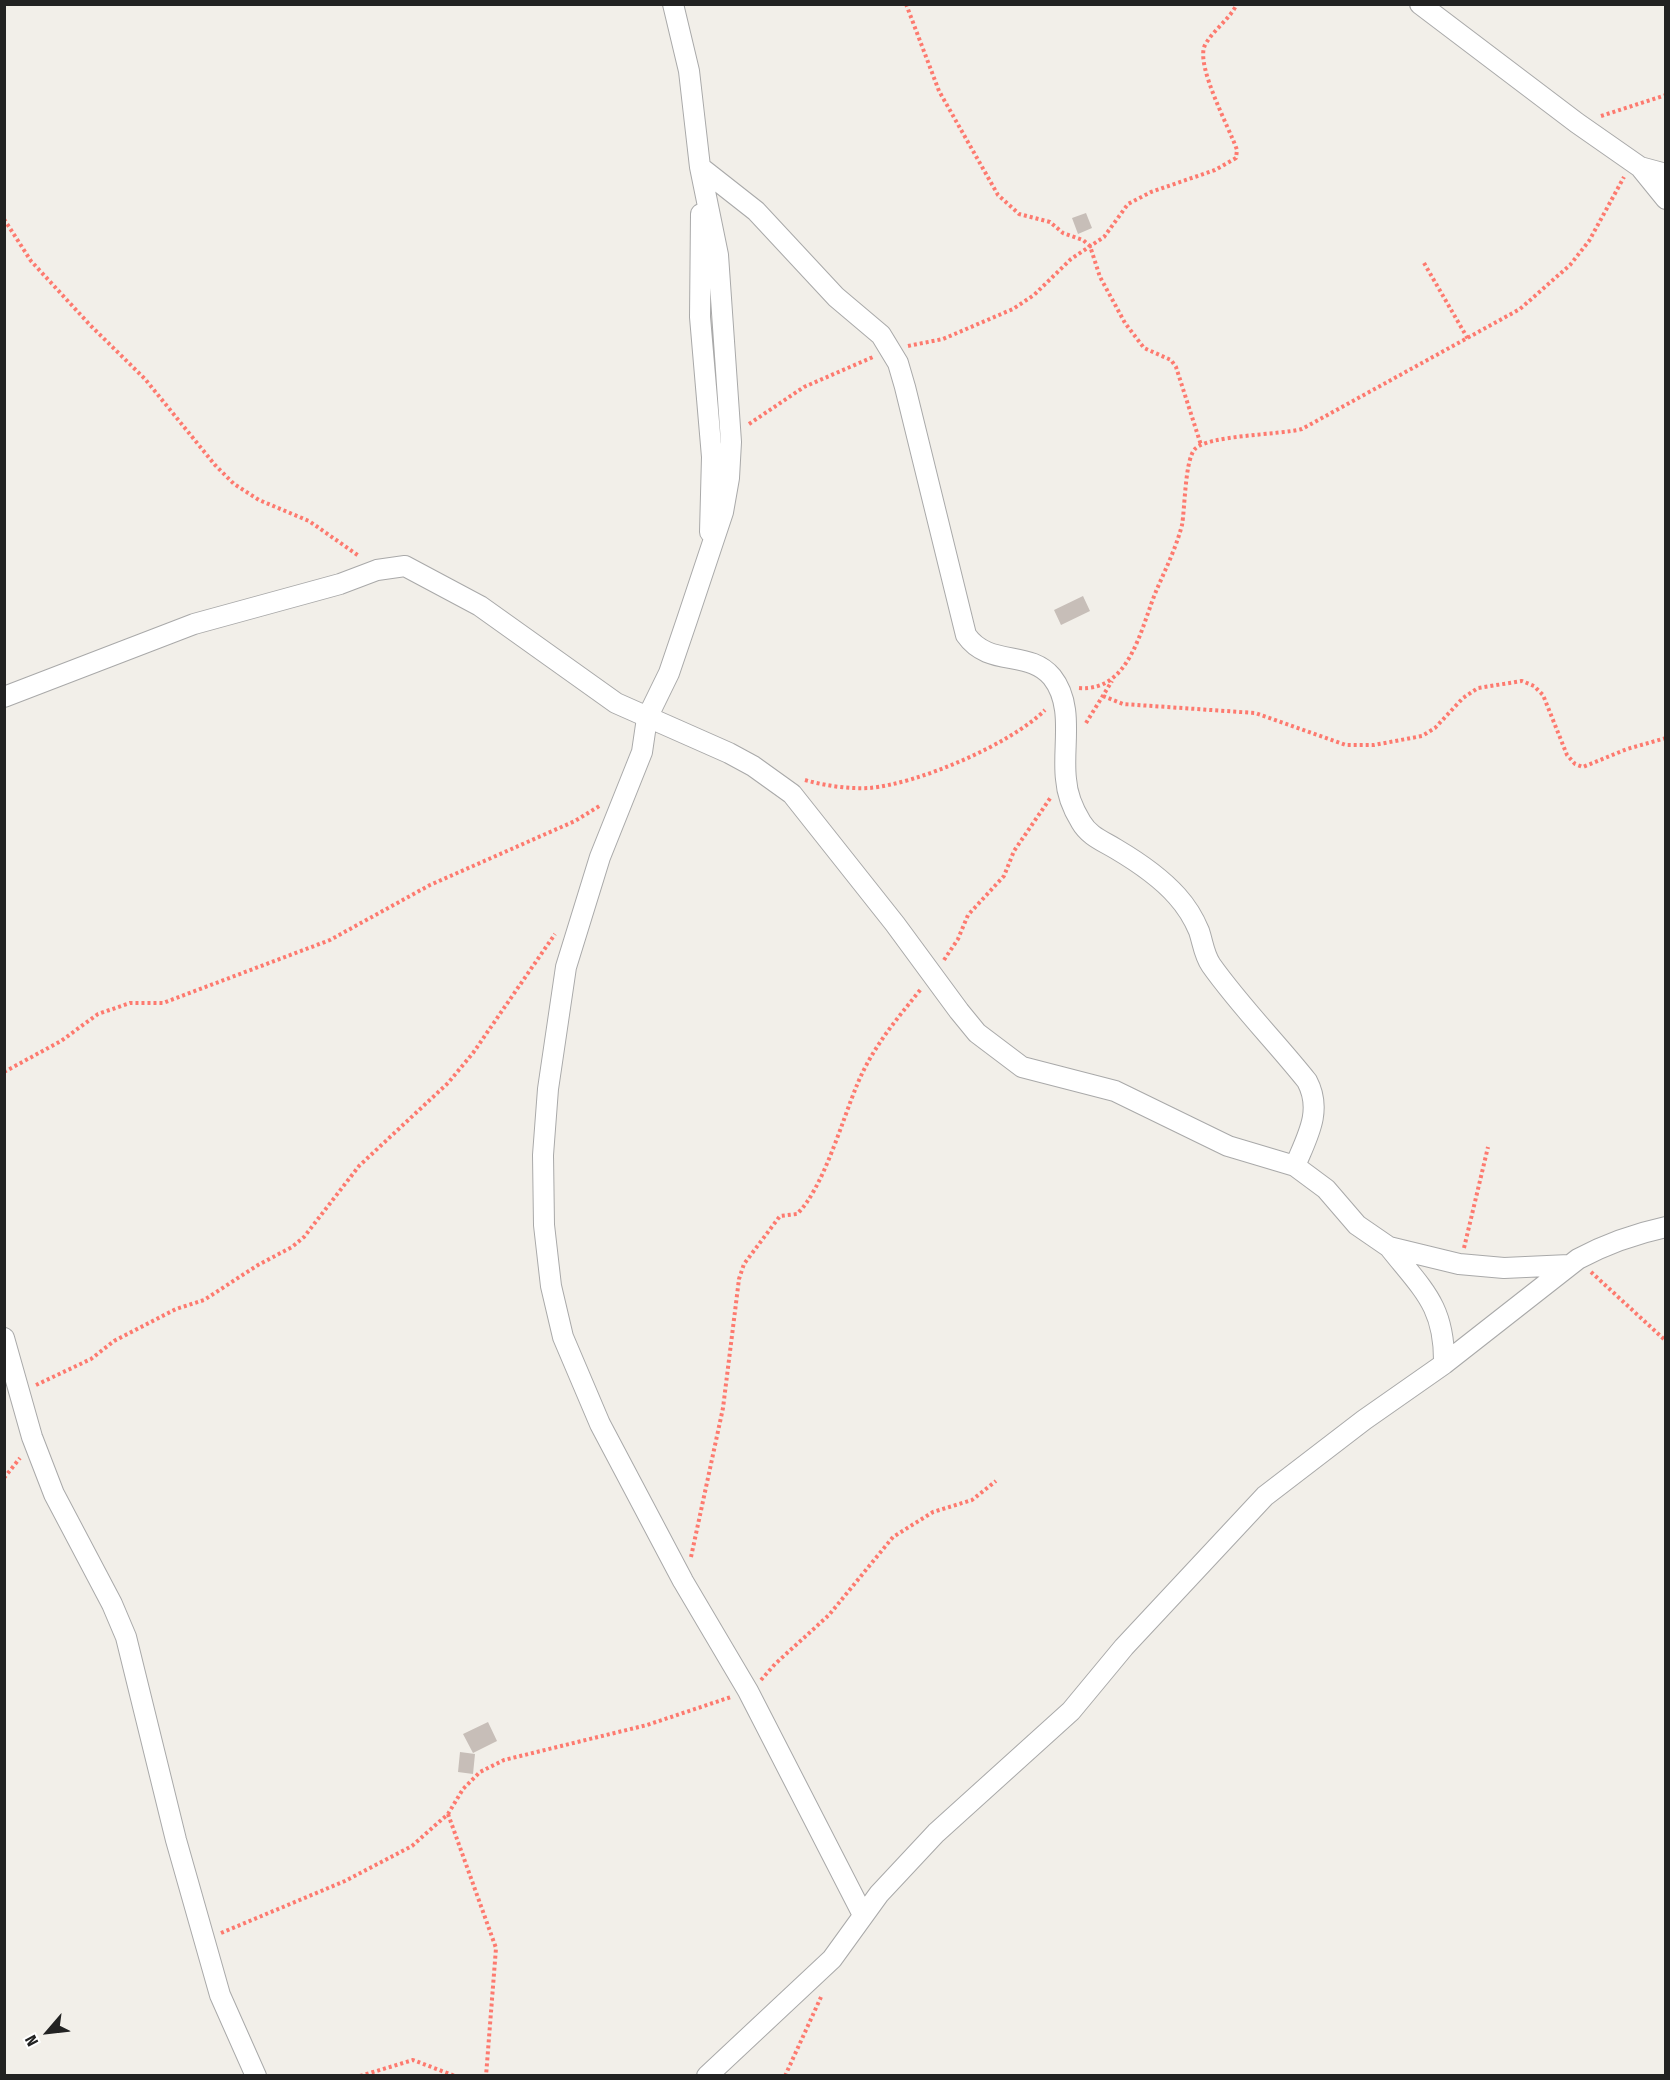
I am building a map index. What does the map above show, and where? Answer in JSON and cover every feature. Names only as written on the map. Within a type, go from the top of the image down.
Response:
[{"type":"street","points":[[673,4],[689,71],[699,167],[702,223],[700,317],[712,457],[710,547]]},
{"type":"street","points":[[1420,4],[1577,123],[1636,164],[1665,199]]},
{"type":"street","points":[[1636,164],[1665,174]]},
{"type":"street","points":[[699,167],[756,211],[836,297],[881,334],[891,348],[905,387],[966,635],[974,648],[983,653],[1030,663],[1044,669],[1057,687],[1068,740],[1065,763],[1068,794],[1083,825],[1092,835],[1143,867],[1177,896],[1198,930],[1211,964],[1307,1081],[1314,1093],[1314,1119],[1294,1166]]},
{"type":"street","points":[[699,167],[718,255],[731,442],[723,512],[669,673],[647,718],[642,752],[600,857],[566,967],[548,1089],[543,1155],[544,1225],[551,1286],[563,1337],[600,1424],[683,1581],[748,1691],[862,1916]]},
{"type":"street","points":[[4,697],[194,624],[340,584],[387,567],[405,566],[462,595],[616,704],[737,757],[792,794],[977,1033],[1022,1067],[1116,1091],[1228,1146],[1294,1166],[1326,1189],[1357,1225],[1389,1247],[1432,1300],[1445,1340],[1444,1364]]},
{"type":"street","points":[[707,2076],[832,1959],[862,1916],[936,1833],[1071,1711],[1124,1647],[1265,1496],[1340,1438],[1444,1364],[1573,1262],[1601,1246],[1665,1227]]},
{"type":"street","points":[[1389,1247],[1458,1264],[1504,1268],[1573,1262]]},
{"type":"street","points":[[4,1338],[32,1437],[54,1494],[112,1604],[126,1637],[176,1840],[220,1995],[256,2076]]},
{"type":"path","points":[[906,4],[943,100],[998,195],[1019,214],[1050,222],[1063,233],[1083,240],[1090,246],[1100,278],[1125,323],[1144,348],[1171,360],[1176,367],[1201,445]]},
{"type":"path","points":[[731,442],[765,411],[804,387],[862,363],[891,348],[943,339],[1013,309],[1109,232],[1128,204],[1151,192],[1215,170],[1236,158],[1237,150],[1209,80],[1202,53],[1207,42],[1222,27],[1237,4]]},
{"type":"path","points":[[1577,123],[1665,95]]},
{"type":"path","points":[[1068,740],[1085,725],[1112,681],[1123,668],[1137,641],[1173,553],[1186,499],[1191,454],[1201,445],[1231,438],[1282,434],[1302,429],[1378,385],[1468,339],[1520,309],[1570,265],[1636,164]]},
{"type":"path","points":[[4,219],[32,261],[90,325],[145,379],[215,465],[234,484],[259,500],[309,521],[368,563],[387,567]]},
{"type":"path","points":[[1425,263],[1468,339]]},
{"type":"path","points":[[795,777],[851,788],[872,788],[898,782],[990,748],[1039,716],[1057,687],[1099,688],[1112,681]]},
{"type":"path","points":[[1103,696],[1123,704],[1255,713],[1346,745],[1374,745],[1422,736],[1435,728],[1463,698],[1478,688],[1522,681],[1544,695],[1567,755],[1575,764],[1583,767],[1627,749],[1665,738]]},
{"type":"path","points":[[683,1581],[696,1539],[719,1430],[736,1291],[744,1264],[780,1216],[796,1214],[807,1203],[817,1185],[856,1085],[874,1049],[958,939],[968,915],[1004,876],[1014,851],[1051,796],[1065,763]]},
{"type":"path","points":[[4,1072],[61,1041],[98,1014],[130,1003],[163,1003],[330,940],[430,885],[575,821],[627,790]]},
{"type":"path","points":[[19,1391],[91,1359],[114,1341],[176,1309],[204,1300],[258,1265],[292,1247],[315,1224],[329,1201],[359,1166],[448,1083],[473,1053],[561,926]]},
{"type":"path","points":[[1458,1264],[1488,1147]]},
{"type":"path","points":[[1573,1262],[1665,1341]]},
{"type":"path","points":[[205,1940],[345,1881],[412,1846],[448,1814],[463,1789],[480,1772],[504,1760],[647,1725],[748,1691],[829,1615],[893,1537],[933,1512],[972,1500],[996,1481]]},
{"type":"path","points":[[448,1814],[496,1948],[486,2076]]},
{"type":"path","points":[[785,2076],[825,1987],[832,1959]]},
{"type":"path","points":[[360,2076],[413,2060],[455,2076]]},
{"type":"building","points":[[1086,213],[1092,228],[1078,234],[1072,218]]},
{"type":"building","points":[[1083,596],[1090,611],[1061,625],[1054,610]]},
{"type":"building","points":[[488,1722],[497,1741],[473,1753],[463,1734]]},
{"type":"building","points":[[460,1752],[475,1754],[473,1774],[458,1772]]}]
